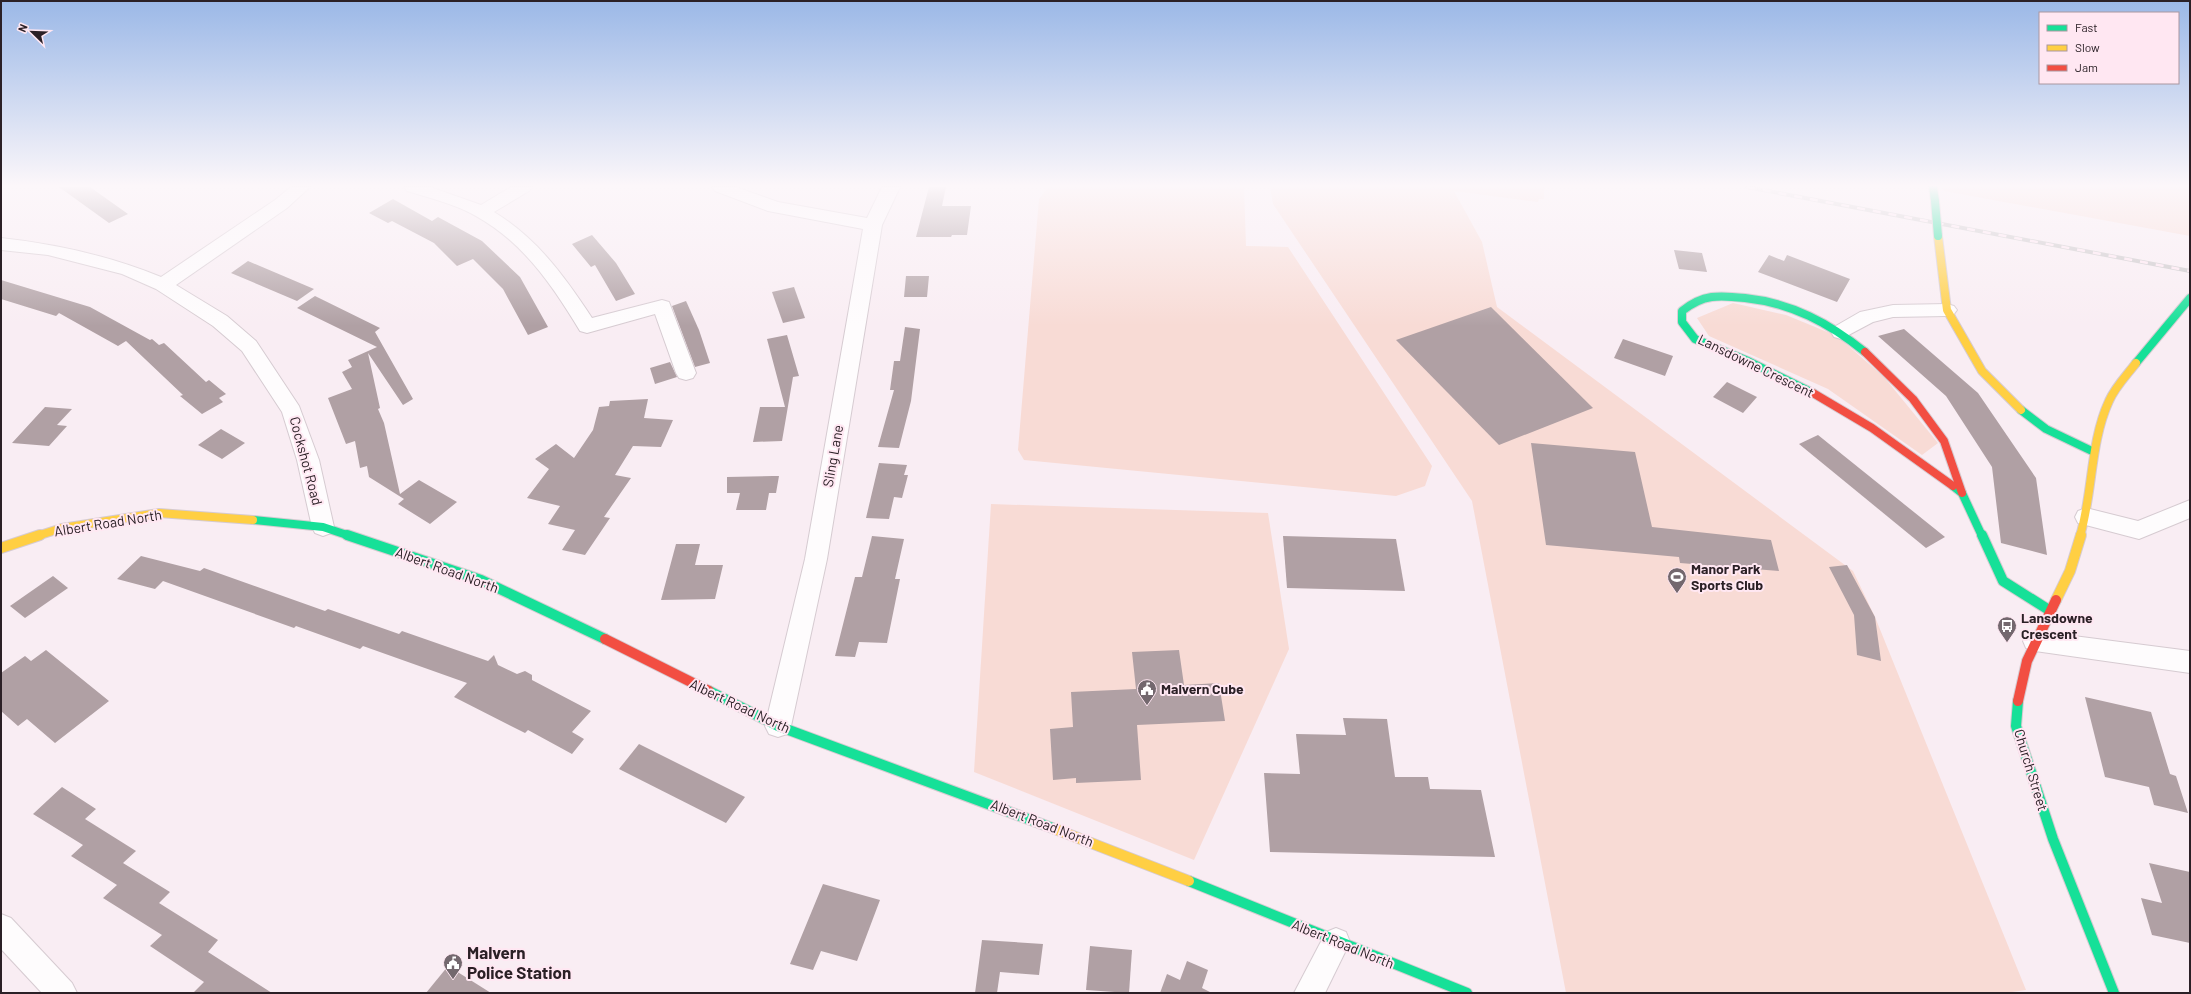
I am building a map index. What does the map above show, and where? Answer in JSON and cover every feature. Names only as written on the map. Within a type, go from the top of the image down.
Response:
[{"type":"street","points":[[163,285],[238,233]]},
{"type":"street","points":[[513,233],[537,254],[562,285],[587,326],[662,306],[686,373]]},
{"type":"street","name":"Sling Lane","points":[[778,726],[816,559],[872,233]]},
{"type":"street","points":[[1938,233],[1947,310],[1982,371],[2034,422],[2065,440],[2094,452]]},
{"type":"street","name":"Cockshot Road","points":[[1,244],[48,249],[128,270],[163,285],[220,321],[249,346],[292,411],[308,460],[323,527]]},
{"type":"street","name":"Lansdowne Crescent","points":[[1962,493],[1872,428],[1818,396],[1748,361],[1695,339],[1682,322],[1682,311],[1700,299],[1724,296],[1760,299],[1798,309],[1841,332],[1874,359],[1913,399],[1944,441],[1962,493],[2003,581],[2049,610]]},
{"type":"street","name":"Church Street","points":[[2114,993],[2053,839],[2016,726],[2020,680],[2049,610],[2070,571],[2086,517],[2094,452],[2109,400],[2138,360],[2190,298]]},
{"type":"street","points":[[1841,332],[1867,317],[1893,311],[1947,310]]},
{"type":"street","points":[[2086,517],[2121,524],[2139,530],[2190,509]]},
{"type":"street","name":"Albert Road North","points":[[1,548],[62,528],[158,513],[205,515],[323,527],[481,580],[568,621],[778,726],[1144,862],[1336,942],[1467,993]]},
{"type":"street","points":[[2035,642],[2190,662]]},
{"type":"street","points":[[1,928],[62,993]]},
{"type":"street","points":[[1309,993],[1336,942]]},
{"type":"shaded area","points":[[1036,233],[1246,233],[1246,246],[1288,247],[1432,466],[1425,486],[1396,496],[1024,460],[1018,450]]},
{"type":"shaded area","name":"Manor Park Sports Club","points":[[1293,233],[1477,233],[1482,242],[1497,307],[1853,571],[1875,617],[2026,990],[2005,993],[1566,993],[1472,501]]},
{"type":"shaded area","points":[[2176,233],[2190,233],[2190,236]]},
{"type":"shaded area","points":[[1733,303],[1786,315],[1837,336],[1884,377],[1938,443],[1922,455],[1828,389],[1709,336],[1697,318]]},
{"type":"shaded area","points":[[991,504],[1268,513],[1289,649],[1194,860],[974,772]]},
{"type":"building","points":[[416,233],[468,233],[482,241],[520,277],[548,327],[528,335],[503,289],[473,259],[457,266],[434,243]]},
{"type":"building","points":[[917,233],[967,233],[967,235],[952,235],[951,237],[916,237]]},
{"type":"building","points":[[592,235],[616,263],[635,294],[616,301],[595,265],[591,267],[572,244]]},
{"type":"building","points":[[1674,250],[1702,253],[1707,272],[1679,269]]},
{"type":"building","points":[[1769,255],[1784,261],[1787,255],[1850,279],[1837,302],[1758,272]]},
{"type":"building","points":[[248,261],[314,289],[297,301],[231,273]]},
{"type":"building","points":[[906,276],[929,276],[927,297],[904,297]]},
{"type":"building","points":[[1,280],[90,307],[150,340],[152,339],[159,345],[164,343],[206,382],[209,380],[226,394],[219,398],[223,402],[202,414],[180,396],[183,395],[126,341],[118,346],[59,313],[56,316],[1,299]]},
{"type":"building","points":[[794,287],[805,318],[783,323],[772,292]]},
{"type":"building","points":[[315,296],[380,328],[375,332],[413,399],[403,405],[368,353],[380,408],[378,409],[384,423],[400,494],[419,480],[457,502],[430,524],[398,504],[404,499],[369,477],[367,466],[360,468],[355,441],[346,444],[328,398],[352,389],[342,372],[352,367],[348,360],[377,347],[297,308]]},
{"type":"building","points":[[686,301],[699,330],[710,363],[695,367],[672,306]]},
{"type":"building","points":[[1491,307],[1593,408],[1499,445],[1396,340]]},
{"type":"building","points":[[905,327],[920,329],[911,401],[899,448],[878,447],[894,390],[890,390],[894,361],[900,361]]},
{"type":"building","points":[[1904,329],[1978,393],[2036,478],[2047,555],[2001,543],[1992,467],[1946,396],[1878,336]]},
{"type":"building","points":[[787,335],[799,376],[793,377],[782,441],[753,442],[760,407],[785,407],[767,339]]},
{"type":"building","points":[[1623,339],[1673,356],[1665,376],[1614,358]]},
{"type":"building","points":[[670,362],[677,377],[655,384],[650,368]]},
{"type":"building","points":[[1727,382],[1757,397],[1743,413],[1713,397]]},
{"type":"building","points":[[648,399],[644,418],[673,420],[661,447],[633,446],[615,475],[631,478],[604,517],[610,518],[585,555],[562,550],[575,530],[548,524],[560,506],[527,498],[549,469],[535,459],[556,444],[574,458],[593,430],[599,407],[609,406],[610,401]]},
{"type":"building","points":[[45,407],[72,409],[57,425],[67,426],[49,446],[12,443]]},
{"type":"building","points":[[221,429],[245,443],[222,459],[198,445]]},
{"type":"building","points":[[1818,435],[1945,537],[1926,548],[1799,444]]},
{"type":"building","points":[[1531,443],[1635,452],[1652,527],[1771,540],[1779,571],[1680,563],[1679,557],[1546,545]]},
{"type":"building","points":[[879,463],[907,465],[904,475],[908,475],[902,498],[894,497],[889,519],[866,518]]},
{"type":"building","points":[[779,476],[776,493],[769,493],[766,510],[736,510],[740,493],[727,493],[727,477]]},
{"type":"building","points":[[872,536],[904,539],[895,579],[900,579],[887,643],[859,642],[855,657],[835,656],[855,577],[862,577]]},
{"type":"building","points":[[1283,536],[1396,539],[1405,591],[1287,588]]},
{"type":"building","points":[[676,544],[700,544],[695,565],[723,565],[715,599],[661,600]]},
{"type":"building","points":[[141,556],[200,571],[204,568],[325,611],[328,609],[399,634],[402,631],[488,661],[494,655],[498,665],[517,674],[525,671],[532,675],[532,680],[591,711],[572,732],[584,739],[572,754],[528,730],[525,733],[454,697],[467,683],[363,646],[360,649],[296,626],[294,628],[163,581],[155,589],[117,579]]},
{"type":"building","points":[[1847,565],[1875,617],[1881,661],[1857,655],[1854,615],[1829,567]]},
{"type":"building","points":[[53,576],[68,588],[25,618],[10,606]]},
{"type":"building","points":[[46,650],[109,701],[55,743],[27,719],[18,726],[1,711],[1,673],[25,656],[31,661]]},
{"type":"building","name":"Malvern Cube","points":[[1179,650],[1184,685],[1219,683],[1225,721],[1137,725],[1141,780],[1076,783],[1076,778],[1053,780],[1050,729],[1073,727],[1071,692],[1136,689],[1132,652]]},
{"type":"building","points":[[2085,697],[2151,712],[2170,774],[2176,776],[2188,813],[2154,805],[2149,787],[2105,777]]},
{"type":"building","points":[[1343,718],[1387,719],[1395,777],[1428,777],[1430,789],[1481,790],[1495,857],[1270,852],[1264,773],[1300,774],[1296,734],[1346,735]]},
{"type":"building","points":[[639,744],[745,797],[726,823],[619,769]]},
{"type":"building","points":[[62,787],[96,809],[85,819],[136,851],[123,863],[170,892],[159,903],[218,940],[208,952],[272,993],[193,993],[204,982],[150,946],[162,935],[103,898],[117,885],[71,856],[83,845],[33,814]]},
{"type":"building","points":[[2149,863],[2190,872],[2190,943],[2152,935],[2141,898],[2162,903]]},
{"type":"building","points":[[823,884],[880,900],[857,961],[821,951],[813,970],[790,964]]},
{"type":"building","points":[[982,940],[1043,944],[1039,975],[1000,972],[997,993],[975,993]]},
{"type":"building","points":[[1090,946],[1132,950],[1129,993],[1086,990]]},
{"type":"building","points":[[1187,961],[1208,970],[1202,988],[1212,993],[1160,993],[1167,974],[1180,980]]},
{"type":"building","name":"Malvern Police Station","points":[[448,966],[491,993],[426,993]]},
{"type":"railway","points":[[1992,233],[2190,271]]},
{"type":"traffic: fast","points":[[1813,393],[1748,361],[1695,339],[1682,322],[1682,311],[1698,300],[1714,296],[1737,297],[1774,302],[1806,313],[1835,330],[1865,352]]},
{"type":"traffic: fast","points":[[2136,363],[2190,298]]},
{"type":"traffic: fast","points":[[2021,410],[2046,429],[2094,452]]},
{"type":"traffic: fast","points":[[1953,486],[1962,493],[2003,581],[2049,610]]},
{"type":"traffic: fast","points":[[253,520],[323,527],[481,580],[605,639]]},
{"type":"traffic: fast","points":[[709,691],[778,726],[1055,829]]},
{"type":"traffic: fast","points":[[2018,701],[2016,726],[2053,839],[2114,993]]},
{"type":"traffic: fast","points":[[1189,881],[1467,993]]},
{"type":"traffic: slow","points":[[1938,236],[1947,310],[1982,371],[2021,410]]},
{"type":"traffic: slow","points":[[2056,600],[2070,571],[2086,517],[2094,452],[2109,400],[2136,363]]},
{"type":"traffic: slow","points":[[1,548],[62,528],[159,513],[253,520]]},
{"type":"traffic: slow","points":[[1055,829],[1189,881]]},
{"type":"traffic: jam","points":[[1865,352],[1913,399],[1944,441],[1962,493]]},
{"type":"traffic: jam","points":[[1813,393],[1872,428],[1953,486]]},
{"type":"traffic: jam","points":[[2018,701],[2027,661],[2037,637],[2056,600]]},
{"type":"traffic: jam","points":[[605,639],[709,691]]},
{"type":"place","name":"Manor Park Sports Club","points":[[1677,594]]},
{"type":"place","name":"Lansdowne Crescent","points":[[2007,643]]},
{"type":"place","name":"Malvern Cube","points":[[1147,706]]},
{"type":"place","name":"Malvern Police Station","points":[[453,980]]}]
